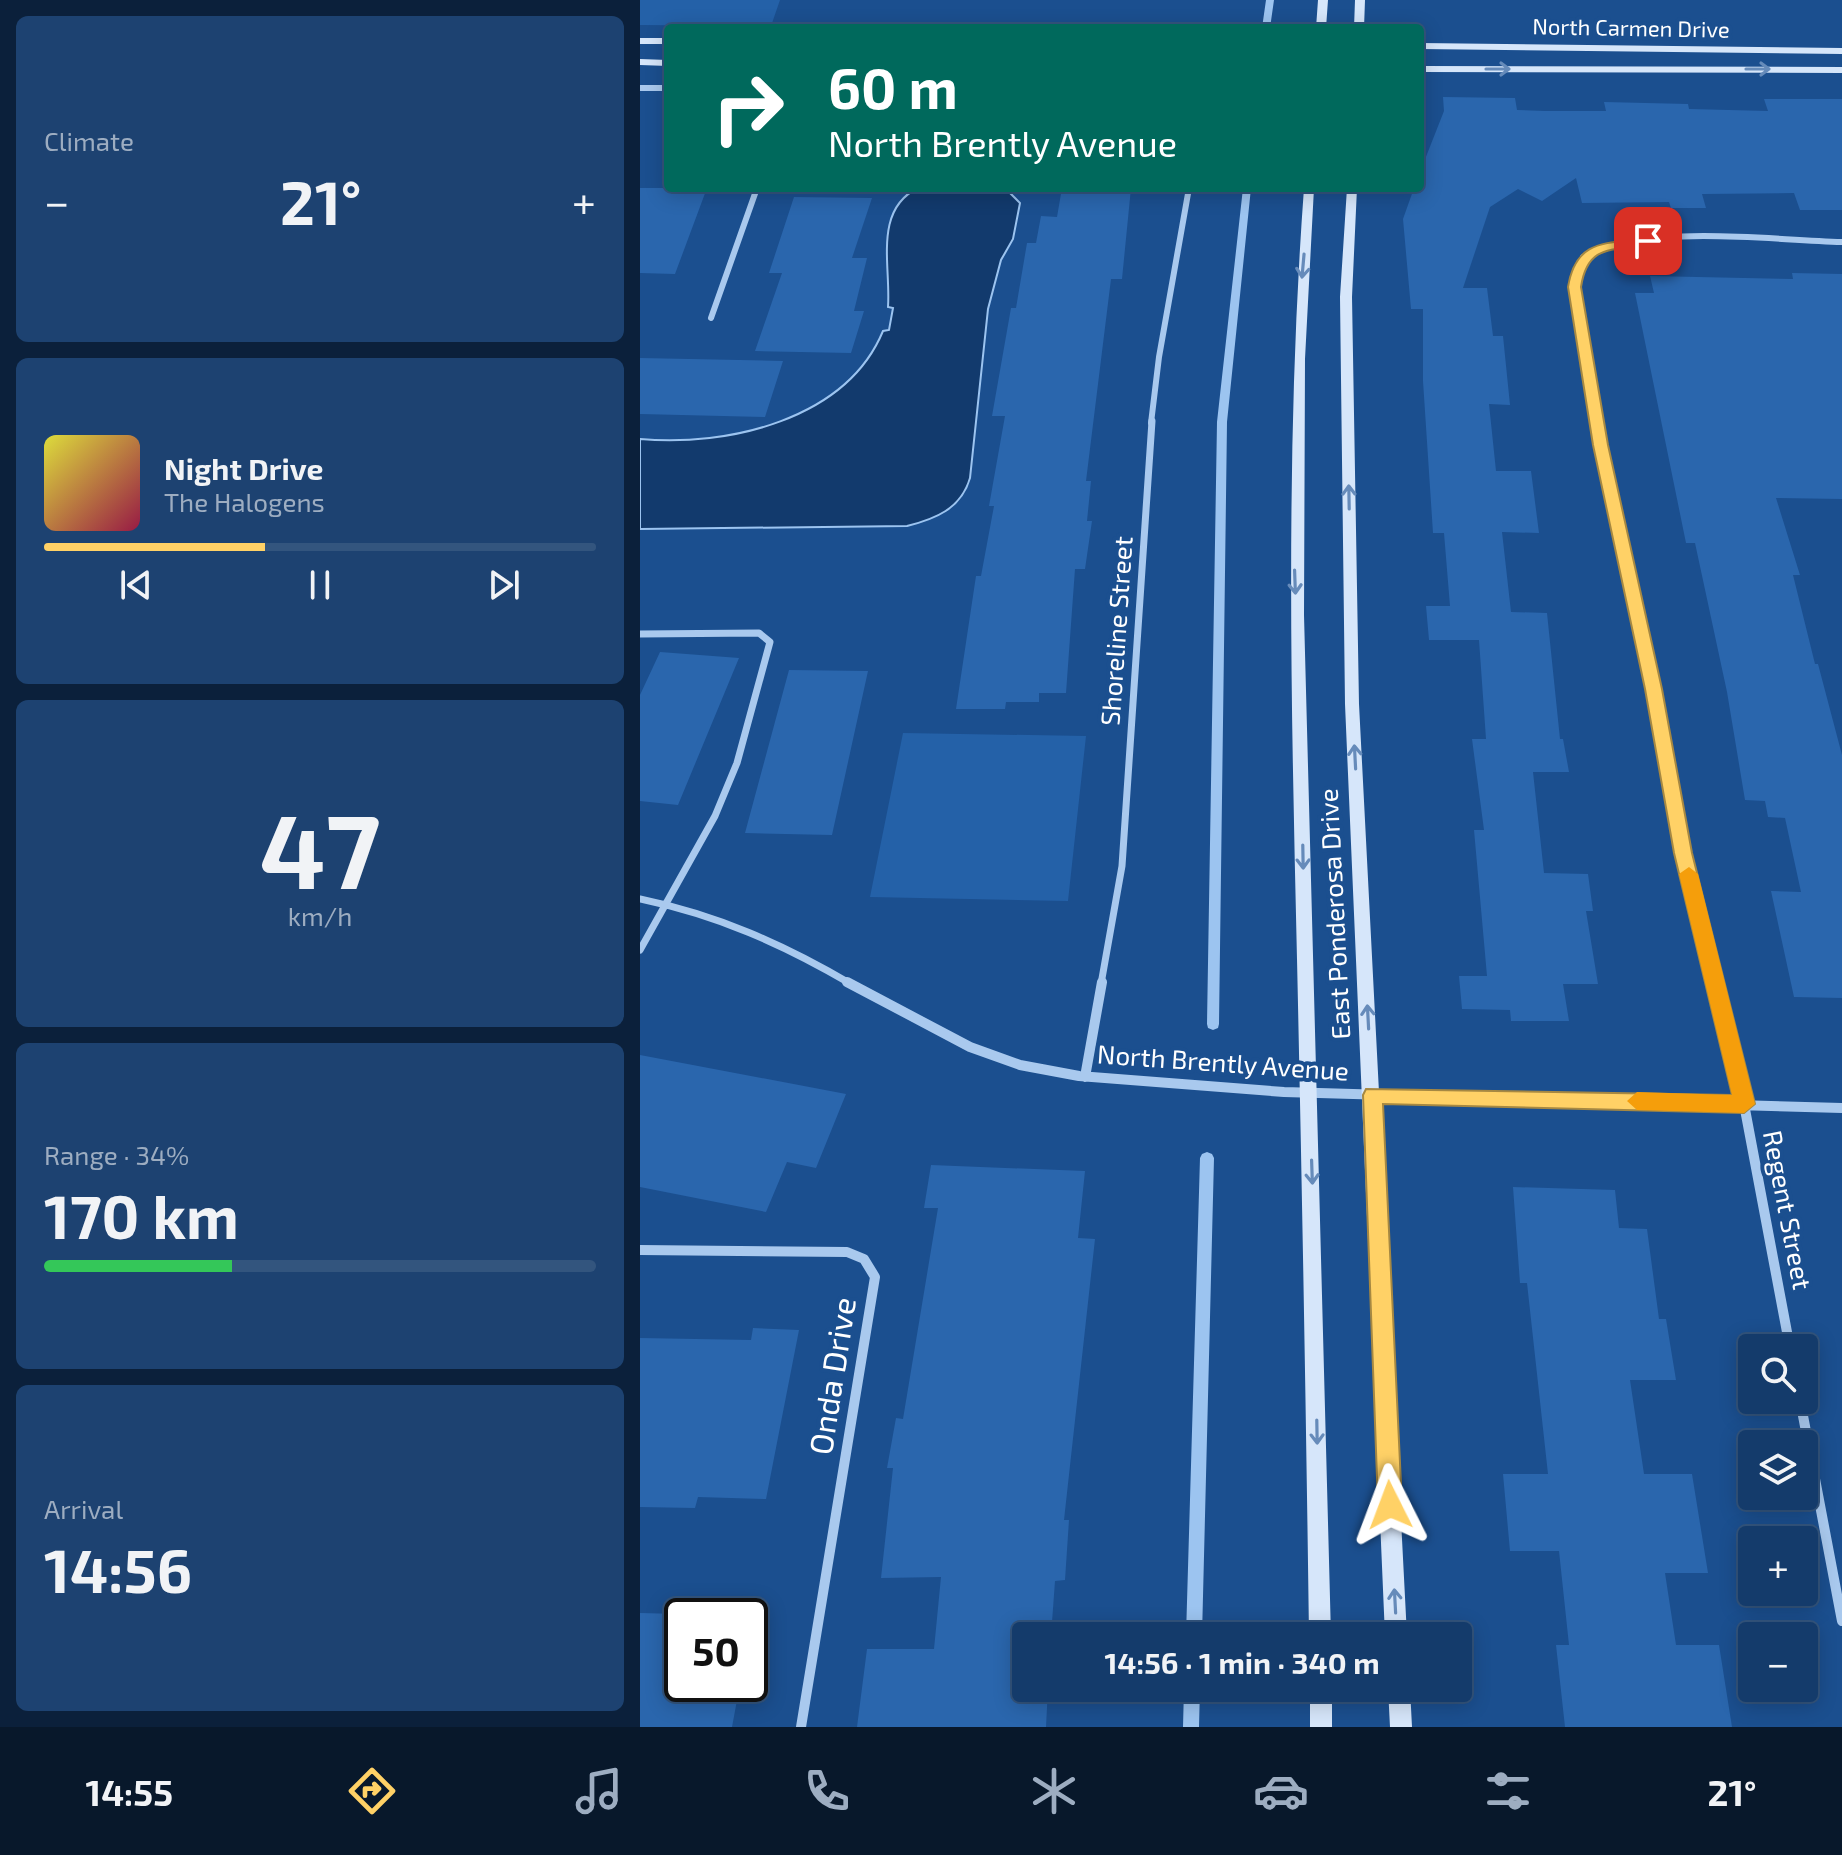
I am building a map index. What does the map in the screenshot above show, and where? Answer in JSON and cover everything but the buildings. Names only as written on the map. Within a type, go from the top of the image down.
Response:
[{"type":"main road","points":[[1321,24],[1323,0]]},
{"type":"main road","points":[[1359,24],[1360,0]]},
{"type":"main road","points":[[640,41],[664,41]]},
{"type":"main road","name":"North Carmen Drive","points":[[1424,46],[1842,51]]},
{"type":"main road","points":[[640,62],[664,63]]},
{"type":"main road","name":"North Carmen Drive","points":[[1424,69],[1842,70]]},
{"type":"main road","name":"East Ponderosa Drive","points":[[1309,192],[1300,292],[1294,535],[1310,1094],[1320,1622]]},
{"type":"main road","name":"East Ponderosa Drive","points":[[1352,192],[1346,297],[1352,704],[1373,1095],[1395,1622]]},
{"type":"main road","points":[[1321,1702],[1321,1727]]},
{"type":"main road","points":[[1400,1702],[1401,1727]]},
{"type":"street","points":[[640,88],[664,88]]},
{"type":"street","points":[[711,318],[756,192]]},
{"type":"street","name":"Shoreline Street","points":[[1085,1077],[1122,866],[1149,444],[1159,357],[1188,192]]},
{"type":"street","name":"Regent Street","points":[[1787,1334],[1744,1104],[1683,853],[1654,689],[1600,445],[1574,287],[1583,257],[1611,245],[1663,241],[1842,242]]},
{"type":"street","points":[[640,634],[759,633],[770,642],[737,763],[715,816],[670,903],[640,950]]},
{"type":"street","name":"North Brently Avenue","points":[[640,899],[670,903],[731,921],[787,945],[931,1031],[1021,1066],[1085,1077],[1235,1092],[1842,1108]]},
{"type":"street","name":"Onda Drive","points":[[640,1250],[847,1252],[864,1259],[875,1277],[801,1727]]},
{"type":"street","points":[[1803,1414],[1842,1621]]},
{"type":"shaded area","points":[[640,0],[780,0],[772,24],[640,25]]},
{"type":"shaded area","points":[[912,192],[1009,192],[1020,203],[1013,239],[1001,260],[988,309],[970,478],[960,498],[937,516],[907,526],[640,529],[640,439],[709,438],[745,432],[780,421],[813,406],[842,387],[866,362],[883,331],[889,330],[893,308],[888,307],[887,240],[895,210]]},
{"type":"shaded area","points":[[903,733],[1086,736],[1068,901],[870,897]]},
{"type":"waterway","points":[[1267,24],[1270,0]]},
{"type":"waterway","points":[[1213,1024],[1222,422],[1247,192]]},
{"type":"waterway","points":[[1194,1622],[1207,1158]]},
{"type":"waterway","points":[[1191,1727],[1192,1702]]},
{"type":"slow traffic","points":[[1637,1101],[1744,1104],[1689,874]]},
{"type":"route","points":[[1390,1505],[1373,1095],[1744,1104],[1683,853],[1654,689],[1600,445],[1574,287],[1578,265],[1592,250],[1648,241]]}]
